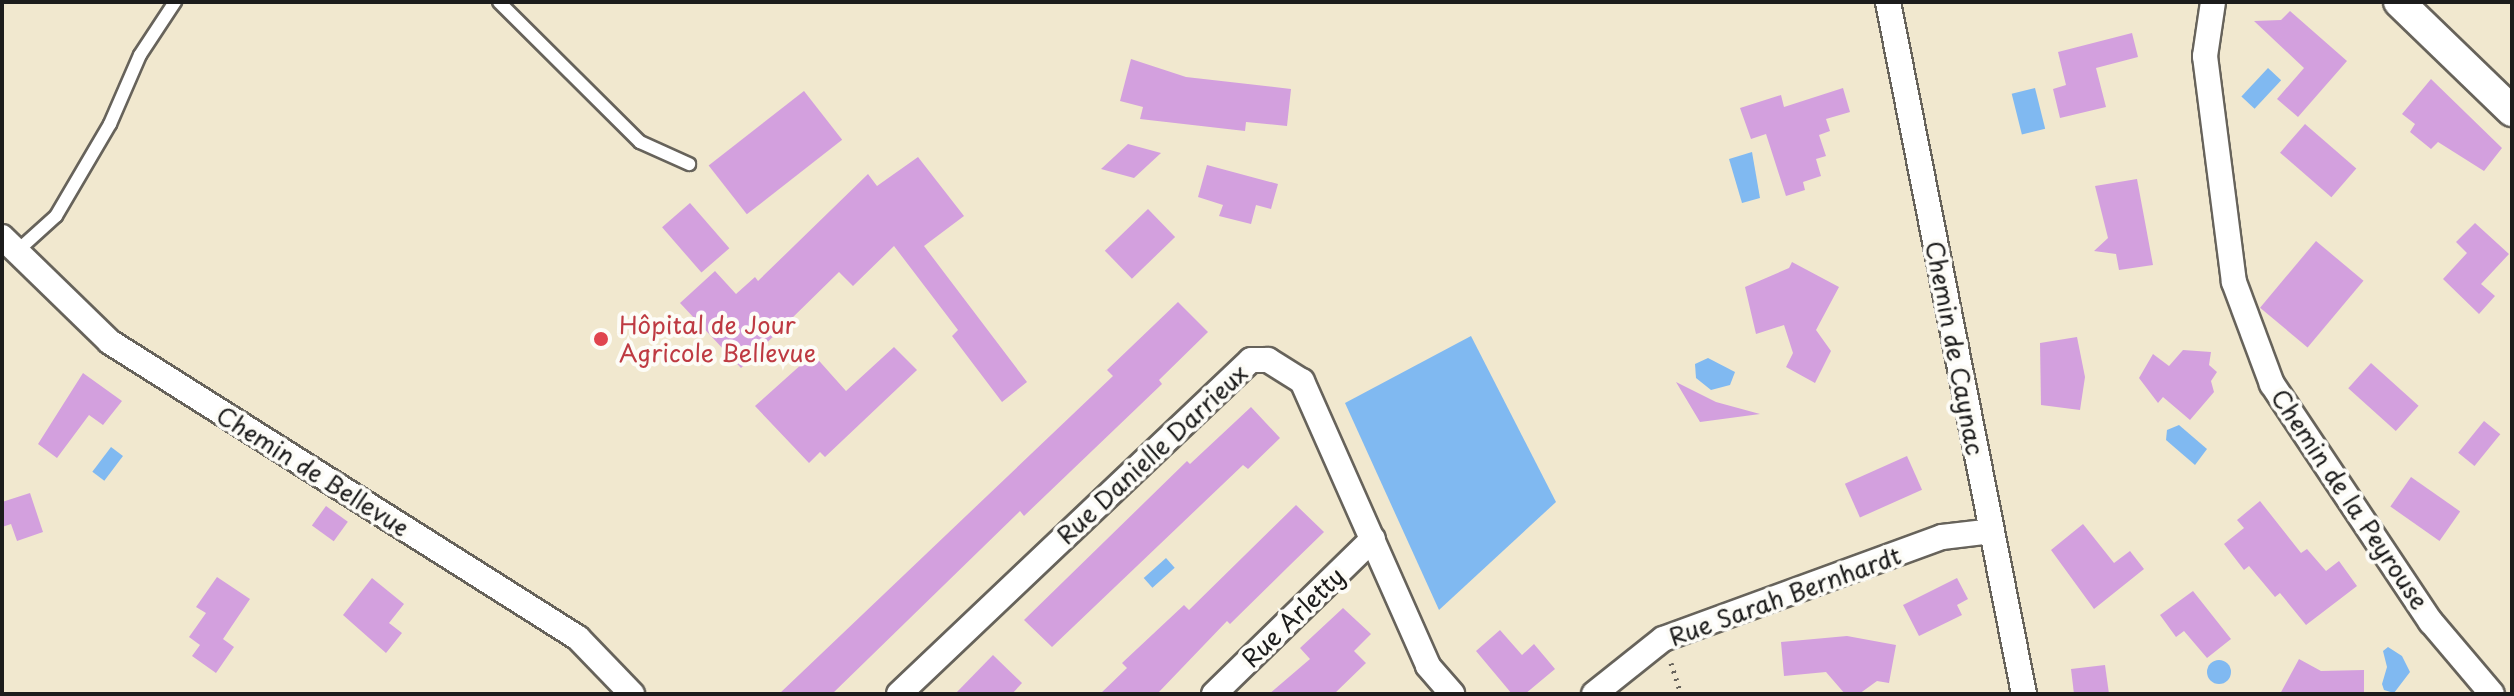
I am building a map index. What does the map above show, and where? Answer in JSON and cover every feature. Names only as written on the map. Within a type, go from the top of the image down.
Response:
[{"type":"street","name":"Chemin de Caynac","points":[[1888,2],[2024,694]]},
{"type":"street","name":"Chemin de la Peyrouse","points":[[2213,2],[2205,56],[2234,282],[2272,384],[2431,622],[2492,694]]},
{"type":"street","points":[[2399,2],[2512,111]]},
{"type":"street","name":"Chemin de Bellevue","points":[[9,245],[110,342],[578,638],[632,694]]},
{"type":"street","name":"Rue Danielle Darrieux","points":[[899,694],[1251,360],[1268,360],[1302,381],[1428,666],[1452,694]]},
{"type":"street","name":"Rue Sarah Bernhardt","points":[[1594,694],[1663,639],[1942,537],[1992,531]]},
{"type":"street","name":"Rue Arletty","points":[[1214,694],[1373,539]]},
{"type":"lane","points":[[9,245],[56,216],[110,124],[140,55],[175,2]]},
{"type":"lane","points":[[499,2],[640,142],[689,164]]},
{"type":"water","points":[[2268,68],[2281,80],[2255,109],[2241,97]]},
{"type":"water","points":[[2035,88],[2045,129],[2022,135],[2012,94]]},
{"type":"water","points":[[1752,152],[1760,198],[1742,203],[1729,159]]},
{"type":"water","points":[[1471,336],[1556,502],[1439,610],[1345,403]]},
{"type":"water","points":[[1708,358],[1735,372],[1730,385],[1711,390],[1696,378],[1695,364]]},
{"type":"water","points":[[2179,425],[2207,449],[2195,465],[2166,440],[2167,430]]},
{"type":"water","points":[[111,447],[123,456],[104,481],[92,472]]},
{"type":"water","points":[[1166,558],[1175,568],[1152,588],[1144,578]]},
{"type":"water","points":[[2388,647],[2402,656],[2410,672],[2394,693],[2384,690],[2382,684],[2387,667],[2383,651]]},
{"type":"water","points":[[2214,660],[2224,660],[2231,667],[2231,677],[2224,684],[2214,684],[2207,677],[2207,667]]},
{"type":"building","points":[[2290,11],[2347,61],[2298,117],[2277,99],[2304,68],[2254,21],[2281,20]]},
{"type":"building","points":[[2132,33],[2138,57],[2096,68],[2106,107],[2060,118],[2053,89],[2066,85],[2058,52]]},
{"type":"building","points":[[1131,59],[1186,77],[1291,89],[1287,126],[1246,122],[1245,131],[1140,119],[1143,107],[1120,101]]},
{"type":"building","points":[[2431,79],[2502,148],[2484,171],[2438,142],[2431,149],[2410,132],[2415,124],[2402,114]]},
{"type":"building","points":[[1843,88],[1850,112],[1826,119],[1830,131],[1819,135],[1826,156],[1816,159],[1821,176],[1803,182],[1805,190],[1786,196],[1766,134],[1751,139],[1740,108],[1781,95],[1784,107]]},
{"type":"building","points":[[804,91],[842,140],[747,214],[709,165]]},
{"type":"building","points":[[2305,124],[2356,169],[2331,197],[2280,153]]},
{"type":"building","points":[[1128,144],[1161,153],[1134,178],[1101,169]]},
{"type":"building","points":[[918,157],[964,216],[924,246],[1027,382],[1002,402],[952,336],[958,330],[894,246],[853,286],[839,272],[741,368],[680,303],[715,271],[736,294],[755,277],[758,281],[868,174],[877,186]]},
{"type":"building","points":[[1207,165],[1278,184],[1271,209],[1256,205],[1251,224],[1219,216],[1223,205],[1198,197]]},
{"type":"building","points":[[2137,179],[2153,265],[2119,270],[2116,254],[2094,251],[2108,238],[2095,186]]},
{"type":"building","points":[[690,203],[729,248],[701,273],[662,227]]},
{"type":"building","points":[[1148,209],[1175,237],[1132,279],[1105,251]]},
{"type":"building","points":[[2475,223],[2509,254],[2481,284],[2495,296],[2479,314],[2443,279],[2467,253],[2456,242]]},
{"type":"building","points":[[2316,241],[2363,281],[2308,347],[2260,308]]},
{"type":"building","points":[[1792,262],[1839,287],[1816,330],[1831,351],[1815,383],[1786,367],[1793,353],[1784,325],[1756,334],[1745,287],[1789,268]]},
{"type":"building","points":[[1178,302],[1208,332],[1159,380],[1162,384],[1024,516],[1020,511],[832,694],[779,694],[1113,376],[1107,370]]},
{"type":"building","points":[[2077,337],[2085,377],[2080,410],[2041,405],[2040,343]]},
{"type":"building","points":[[894,347],[917,370],[825,457],[820,452],[809,463],[755,406],[813,354],[846,391]]},
{"type":"building","points":[[2183,350],[2211,352],[2209,365],[2217,372],[2211,381],[2214,392],[2190,420],[2163,397],[2158,403],[2139,378],[2153,354],[2169,366]]},
{"type":"building","points":[[2371,363],[2419,406],[2396,431],[2348,388]]},
{"type":"building","points":[[83,373],[122,401],[103,425],[89,415],[57,458],[38,444]]},
{"type":"building","points":[[1676,382],[1716,402],[1760,414],[1700,422]]},
{"type":"building","points":[[1251,407],[1280,438],[1248,469],[1243,465],[1052,647],[1024,620],[1187,461],[1190,464]]},
{"type":"building","points":[[2484,421],[2500,434],[2475,466],[2458,453]]},
{"type":"building","points":[[1907,456],[1922,490],[1860,517],[1845,484]]},
{"type":"building","points":[[2411,477],[2460,511],[2440,541],[2390,506]]},
{"type":"building","points":[[30,493],[43,532],[17,541],[11,524],[2,527],[2,502]]},
{"type":"building","points":[[2260,501],[2301,553],[2307,549],[2326,571],[2339,561],[2357,586],[2306,625],[2280,593],[2275,597],[2249,566],[2244,570],[2224,544],[2244,528],[2237,520]]},
{"type":"building","points":[[1296,505],[1324,532],[1230,624],[1227,621],[1157,694],[1100,694],[1127,668],[1122,663],[1184,605],[1189,610]]},
{"type":"building","points":[[326,506],[348,522],[334,541],[312,525]]},
{"type":"building","points":[[2083,524],[2114,563],[2130,551],[2144,569],[2094,609],[2051,550]]},
{"type":"building","points":[[217,577],[250,599],[223,639],[234,647],[216,673],[192,656],[200,645],[189,637],[206,613],[196,607]]},
{"type":"building","points":[[372,578],[404,604],[389,623],[402,633],[386,653],[343,615]]},
{"type":"building","points":[[1957,578],[1968,599],[1957,605],[1962,615],[1919,636],[1903,605]]},
{"type":"building","points":[[2193,591],[2231,639],[2207,658],[2184,631],[2176,637],[2160,615]]},
{"type":"building","points":[[1343,608],[1371,634],[1354,651],[1366,663],[1334,694],[1269,694],[1310,659],[1300,648]]},
{"type":"building","points":[[1500,630],[1522,655],[1534,644],[1555,669],[1525,694],[1512,694],[1476,651]]},
{"type":"building","points":[[1847,636],[1896,645],[1889,683],[1877,681],[1859,694],[1845,694],[1826,672],[1784,676],[1781,642]]},
{"type":"building","points":[[993,655],[1022,683],[1012,694],[955,694]]},
{"type":"building","points":[[2299,659],[2321,671],[2364,670],[2364,694],[2280,694]]},
{"type":"building","points":[[2105,665],[2109,694],[2074,694],[2071,669]]},
{"type":"place","name":"Hôpital de Jour Agricole Bellevue","points":[[601,339]]}]
